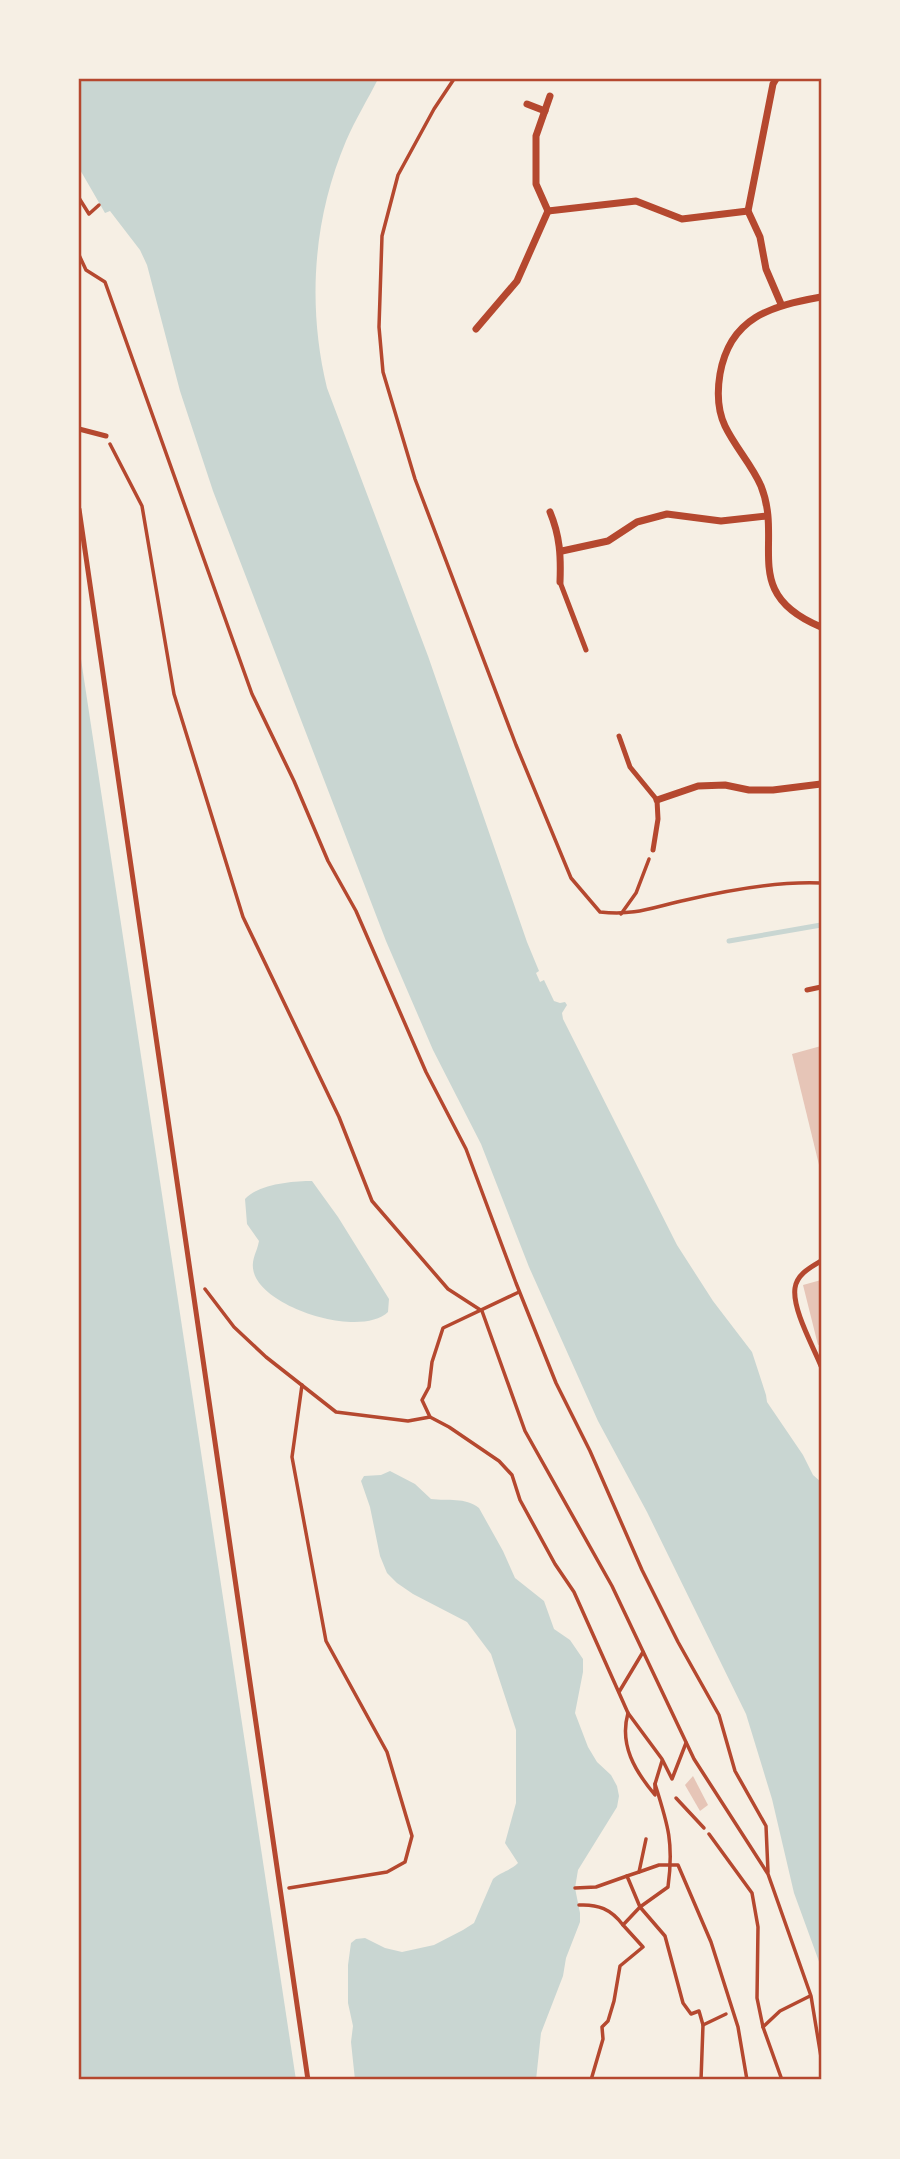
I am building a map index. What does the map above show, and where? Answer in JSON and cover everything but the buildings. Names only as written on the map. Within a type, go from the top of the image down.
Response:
[{"type":"street","points":[[776,79],[748,212],[760,237],[766,269],[781,304]]},
{"type":"street","points":[[476,329],[517,281],[548,211],[536,184],[536,136],[550,96]]},
{"type":"street","points":[[527,104],[545,111]]},
{"type":"street","points":[[548,211],[636,201],[681,219],[748,212]]},
{"type":"street","points":[[821,297],[781,304],[745,324],[724,355],[717,394],[724,425],[761,486],[767,516],[767,560],[771,581],[783,602],[803,619],[821,627]]},
{"type":"street","points":[[550,512],[562,551],[560,582]]},
{"type":"street","points":[[562,551],[608,541],[637,522],[667,514],[721,521],[767,516]]},
{"type":"street","points":[[657,800],[698,786],[725,785],[749,790],[773,790],[821,784]]},
{"type":"lane","points":[[79,429],[106,436]]},
{"type":"lane","points":[[79,509],[308,2080]]},
{"type":"lane","points":[[560,582],[586,650]]},
{"type":"lane","points":[[619,736],[630,766],[657,800],[658,819],[653,850]]},
{"type":"lane","points":[[807,990],[821,987]]},
{"type":"lane","points":[[821,1261],[805,1270],[795,1286],[796,1303],[821,1366]]},
{"type":"path","points":[[454,79],[434,109],[398,175],[382,236],[379,327],[383,372],[415,479],[516,745],[571,878],[600,912],[621,914],[639,913],[686,900],[781,884],[821,883]]},
{"type":"path","points":[[79,198],[89,214],[99,205]]},
{"type":"path","points":[[79,255],[86,270],[104,282],[252,694],[328,860],[356,911],[426,1072],[466,1149],[556,1383],[590,1451],[642,1570],[719,1715],[735,1771],[766,1826],[768,1874]]},
{"type":"path","points":[[106,436],[142,506],[174,694],[243,917],[340,1117],[372,1201],[448,1289],[482,1311],[525,1431],[612,1586],[694,1759],[768,1874],[811,1996],[821,2057]]},
{"type":"path","points":[[621,914],[636,894],[653,850]]},
{"type":"path","points":[[205,1289],[234,1327],[266,1357],[336,1412],[408,1421],[429,1417],[459,1433],[499,1461],[512,1475],[520,1500],[555,1564],[574,1592],[628,1713],[662,1759],[672,1779],[686,1743]]},
{"type":"path","points":[[429,1417],[422,1399],[429,1387],[432,1362],[443,1328],[519,1292]]},
{"type":"path","points":[[280,1889],[387,1872],[405,1862],[412,1836],[387,1752],[326,1641],[292,1457],[302,1385]]},
{"type":"path","points":[[619,1692],[643,1652]]},
{"type":"path","points":[[628,1713],[625,1723],[626,1747],[639,1776],[655,1795],[662,1759]]},
{"type":"path","points":[[623,1925],[640,1907],[668,1887],[671,1838],[655,1784]]},
{"type":"path","points":[[676,1798],[704,1828]]},
{"type":"path","points":[[709,1834],[752,1893],[758,1927],[755,1998],[782,2080]]},
{"type":"path","points":[[639,1872],[646,1839]]},
{"type":"path","points":[[575,1888],[596,1887],[659,1864],[678,1865],[711,1942],[738,2028],[747,2080]]},
{"type":"path","points":[[627,1876],[640,1907],[665,1936],[682,2003],[691,2014],[699,2011],[703,2025],[701,2080]]},
{"type":"path","points":[[579,1905],[595,1904],[606,1909],[643,1947],[620,1966],[614,2001],[608,2021],[602,2027],[603,2039],[591,2080]]},
{"type":"path","points":[[763,2027],[780,2011],[811,1996]]},
{"type":"path","points":[[703,2025],[726,2014]]},
{"type":"shaded area","points":[[79,79],[378,79],[346,141],[326,201],[320,232],[317,325],[327,388],[428,656],[539,971],[536,973],[540,982],[544,980],[554,1001],[565,1002],[567,1005],[562,1013],[563,1019],[677,1245],[713,1301],[752,1352],[767,1402],[803,1455],[813,1475],[821,1482],[821,1967],[794,1893],[772,1799],[746,1714],[647,1512],[598,1421],[529,1267],[481,1144],[433,1050],[386,941],[213,491],[180,391],[147,265],[140,250],[110,211],[105,213],[79,168]]},
{"type":"shaded area","points":[[79,646],[296,2080],[79,2080]]},
{"type":"shaded area","points":[[312,1181],[338,1217],[389,1299],[388,1312],[375,1319],[337,1321],[315,1316],[276,1298],[262,1286],[254,1273],[253,1260],[259,1241],[247,1224],[245,1199],[267,1187]]},
{"type":"shaded area","points":[[390,1471],[415,1484],[431,1499],[462,1501],[479,1508],[515,1578],[544,1601],[554,1629],[570,1640],[583,1659],[575,1713],[588,1747],[617,1786],[617,1807],[578,1870],[575,1888],[580,1922],[541,2033],[536,2080],[355,2080],[351,2042],[353,2026],[348,2003],[351,1943],[365,1938],[385,1948],[402,1952],[434,1945],[474,1923],[493,1879],[518,1863],[505,1843],[516,1803],[516,1730],[491,1654],[467,1622],[413,1594],[387,1573],[380,1556],[370,1507],[361,1481],[364,1476],[381,1475]]},
{"type":"waterway","points":[[729,941],[821,925]]}]
